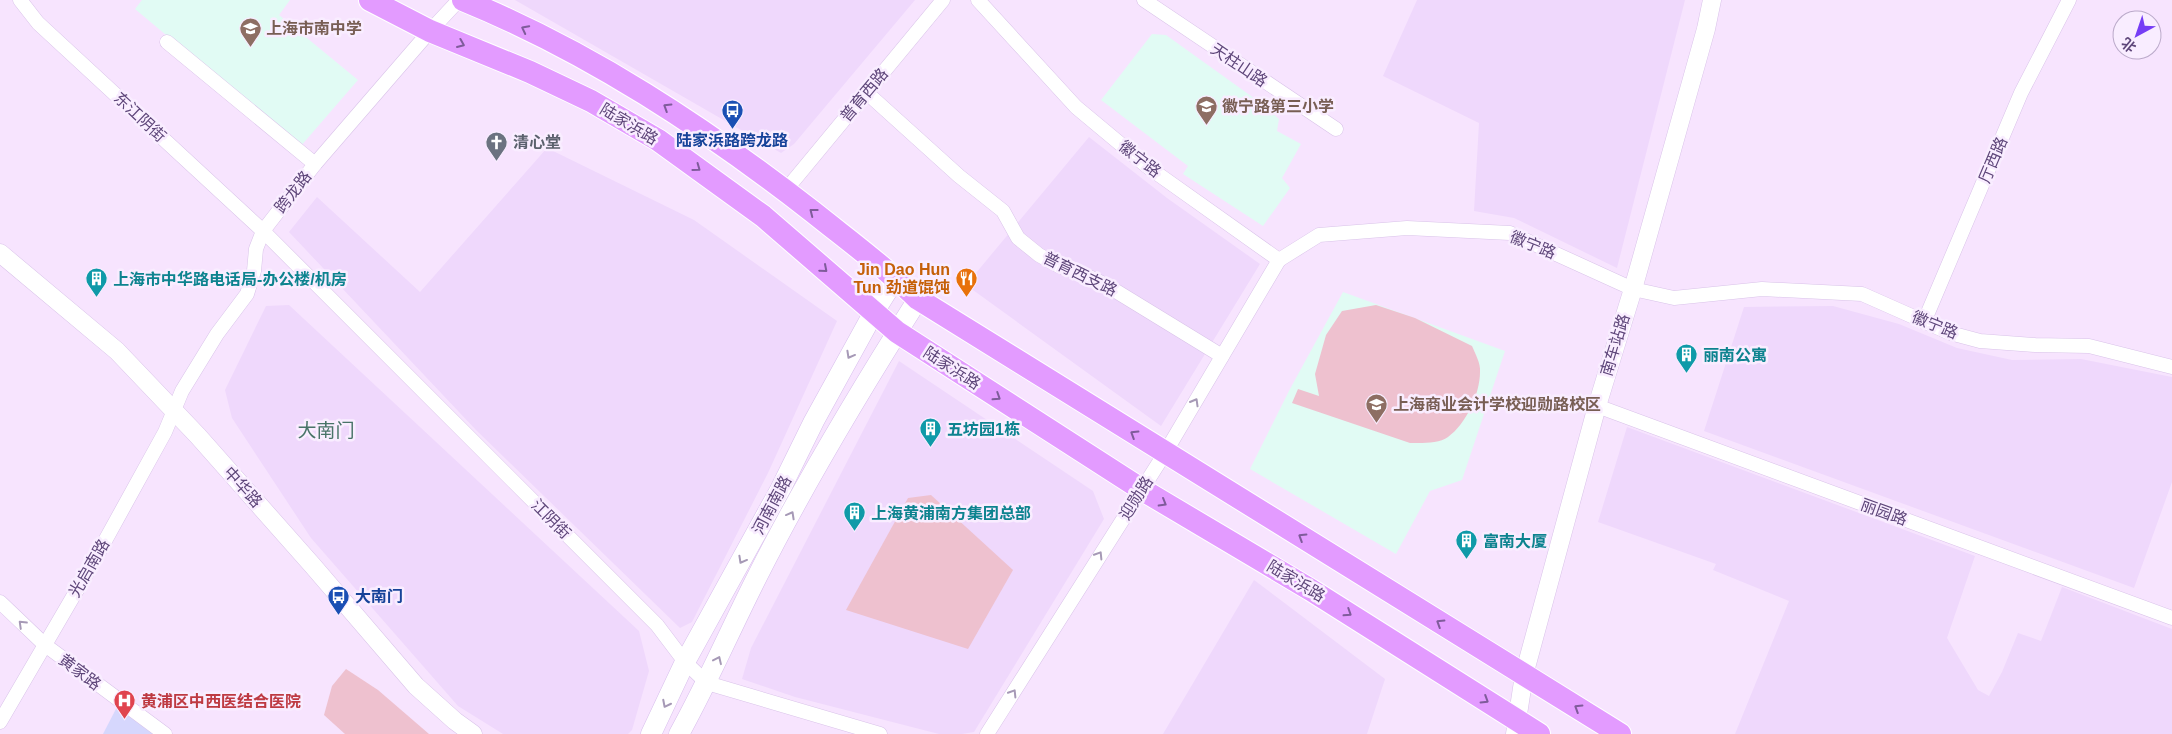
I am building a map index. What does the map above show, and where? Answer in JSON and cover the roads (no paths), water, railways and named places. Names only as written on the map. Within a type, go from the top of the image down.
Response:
[{"type":"main road","name":"陆家浜路","points":[[370,0],[430,30],[530,72],[591,101],[658,140],[763,216],[897,332],[1141,490],[1312,590],[1515,727],[1539,734]]},
{"type":"main road","name":"陆家浜路","points":[[461,0],[488,10],[610,72],[684,118],[785,191],[896,277],[918,299],[1620,734]]},
{"type":"main road","name":"河南南路","points":[[651,734],[685,662],[781,488],[814,421],[874,312],[896,277]]},
{"type":"main road","name":"河南南路","points":[[679,734],[707,683],[763,566],[833,437],[918,299]]},
{"type":"street","name":"东江阴街","points":[[20,0],[38,23],[263,231]]},
{"type":"street","name":"跨龙路","points":[[174,411],[182,391],[217,334],[247,294],[254,271],[256,249],[263,231],[315,164],[430,30],[461,0]]},
{"type":"street","name":"普育西路","points":[[785,191],[943,0]]},
{"type":"street","name":"徽宁路","points":[[978,0],[1076,106],[1148,167],[1279,260],[1319,235],[1408,228],[1510,234],[1633,289],[1674,298],[1762,289],[1862,294],[1950,334],[1980,341],[2036,346],[2089,346],[2172,367]]},
{"type":"street","name":"天柱山路","points":[[1144,0],[1336,129]]},
{"type":"street","name":"南车站路","points":[[1515,727],[1524,675],[1597,406],[1633,289],[1706,29],[1712,0]]},
{"type":"street","name":"厅西路","points":[[1924,322],[2021,93],[2069,0]]},
{"type":"street","points":[[167,42],[315,164]]},
{"type":"street","name":"普育西支路","points":[[866,92],[959,176],[1003,210],[1018,238],[1039,255],[1059,266],[1082,273],[1106,285],[1222,356]]},
{"type":"street","name":"江阴街","points":[[263,231],[657,625],[685,662],[707,683],[880,734]]},
{"type":"street","name":"中华路","points":[[0,253],[117,351],[314,566],[416,686],[455,721],[473,734]]},
{"type":"street","name":"迎勋路","points":[[987,734],[1165,453],[1279,260]]},
{"type":"street","name":"丽园路","points":[[1597,406],[2172,618]]},
{"type":"street","name":"光启南路","points":[[0,722],[99,551],[174,411]]},
{"type":"street","name":"黄家路","points":[[0,602],[45,645],[165,734]]},
{"type":"place","name":"上海市南中学","points":[[250,47]]},
{"type":"place","name":"徽宁路第三小学","points":[[1206,125]]},
{"type":"place","name":"陆家浜路跨龙路","points":[[732,130]]},
{"type":"place","name":"清心堂","points":[[497,161]]},
{"type":"place","name":"Jin Dao Hun Tun 劲道馄饨","points":[[966,297]]},
{"type":"place","name":"上海市中华路电话局-办公楼/机房","points":[[97,298]]},
{"type":"place","name":"丽南公寓","points":[[1687,374]]},
{"type":"place","name":"上海商业会计学校迎勋路校区","points":[[1377,423]]},
{"type":"place","name":"五坊园1栋","points":[[931,448]]},
{"type":"place","name":"上海黄浦南方集团总部","points":[[855,532]]},
{"type":"place","name":"富南大厦","points":[[1467,560]]},
{"type":"place","name":"大南门","points":[[339,615]]},
{"type":"place","name":"黄浦区中西医结合医院","points":[[125,720]]},
{"type":"district","name":"大南门","points":[[326,430]]}]
